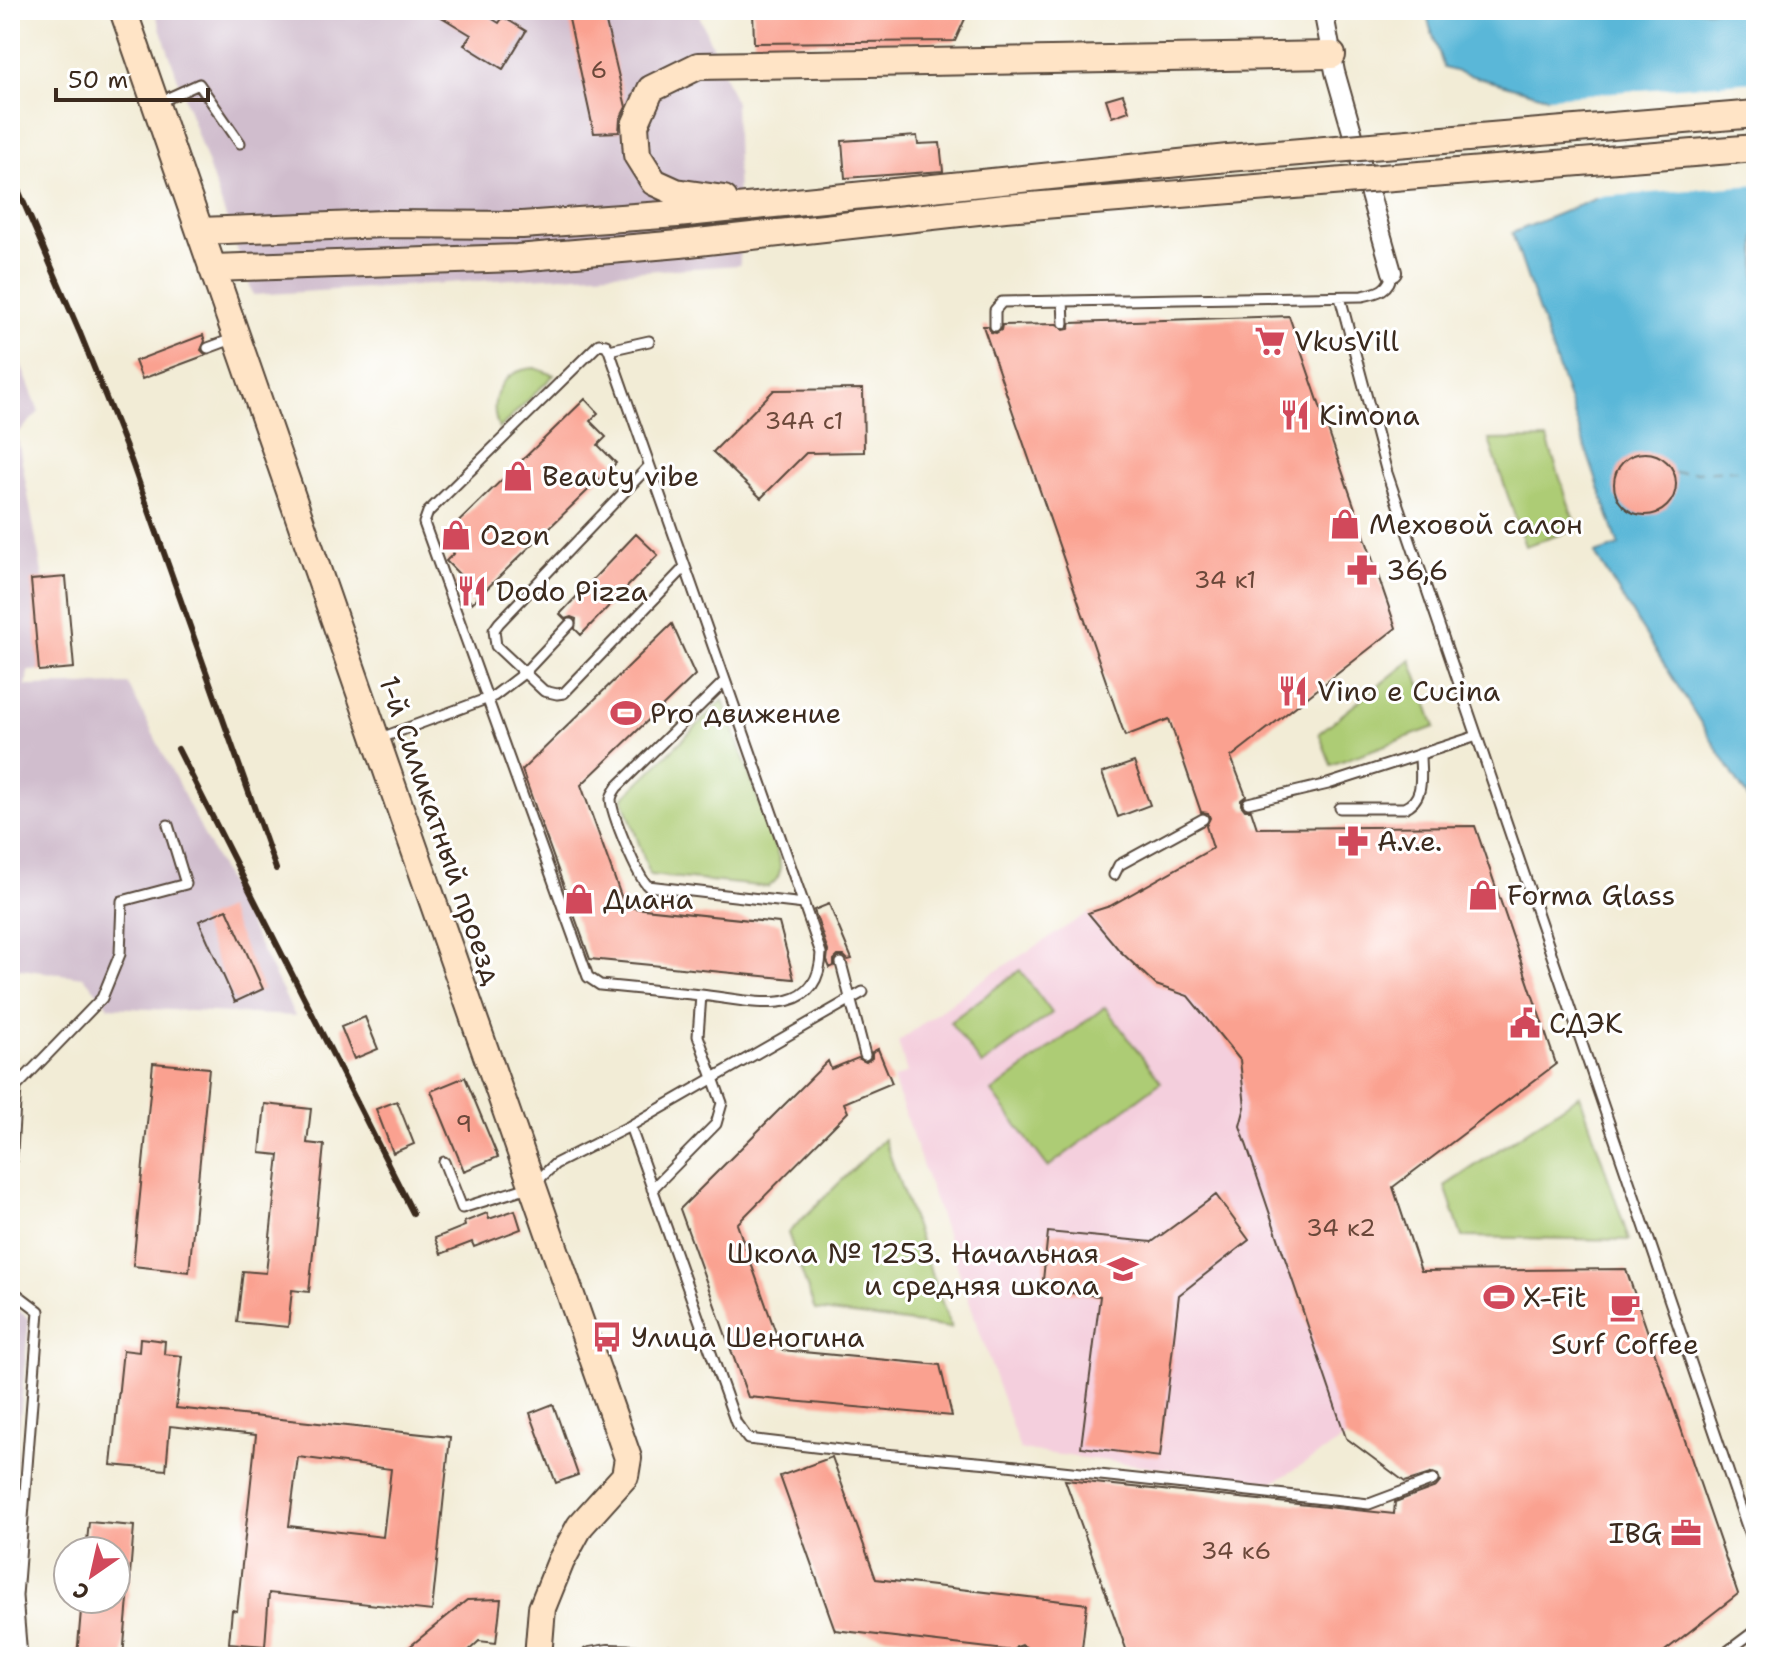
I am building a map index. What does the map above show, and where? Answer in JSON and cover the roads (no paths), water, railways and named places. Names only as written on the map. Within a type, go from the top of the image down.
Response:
[{"type":"street","name":"1-й Силикатный проезд","points":[[123,10],[628,1458],[625,1476],[580,1526],[561,1561],[542,1608],[538,1657]]},
{"type":"street","points":[[1323,10],[1332,55],[1392,272]]},
{"type":"street","points":[[795,202],[713,198],[676,192],[654,182],[637,155],[635,125],[651,89],[698,66],[1332,55]]},
{"type":"street","points":[[200,231],[384,224],[522,225],[677,214],[1228,158],[1756,114]]},
{"type":"street","points":[[212,268],[517,258],[680,244],[1005,208],[1756,148]]},
{"type":"street","points":[[590,1657],[608,1654],[699,1656]]},
{"type":"lane","points":[[157,103],[199,84],[240,143]]},
{"type":"lane","points":[[995,326],[995,310],[1002,302],[1340,297],[1375,294],[1391,283],[1392,272]]},
{"type":"lane","points":[[1340,297],[1387,473],[1756,1553]]},
{"type":"lane","points":[[1063,301],[1064,323]]},
{"type":"lane","points":[[208,348],[235,338]]},
{"type":"lane","points":[[609,350],[649,341]]},
{"type":"lane","points":[[603,344],[609,350],[821,953],[821,969],[810,989],[790,1001],[600,985],[588,977],[425,529],[425,518],[596,346],[603,344]]},
{"type":"lane","points":[[649,466],[494,630],[496,646],[544,691],[549,694],[564,693],[685,567]]},
{"type":"lane","points":[[376,740],[489,698],[524,673],[570,624]]},
{"type":"lane","points":[[725,681],[617,787],[612,793],[612,805],[636,870],[648,886],[804,904]]},
{"type":"lane","points":[[1248,803],[1328,784],[1477,736]]},
{"type":"lane","points":[[1340,808],[1404,808],[1411,805],[1420,791],[1420,754]]},
{"type":"lane","points":[[1114,875],[1119,865],[1203,819]]},
{"type":"lane","points":[[10,1183],[16,1087],[102,998],[120,954],[122,901],[186,884],[168,825]]},
{"type":"lane","points":[[841,963],[865,1055]]},
{"type":"lane","points":[[444,1162],[462,1208],[532,1186],[555,1164],[630,1126],[863,992]]},
{"type":"lane","points":[[652,1189],[720,1118],[722,1103],[698,1036],[701,995]]},
{"type":"lane","points":[[630,1126],[736,1423],[748,1439],[1369,1504],[1433,1480]]},
{"type":"lane","points":[[10,1289],[39,1311],[17,1596],[22,1657]]},
{"type":"lane","points":[[1720,1657],[1756,1630]]},
{"type":"water","points":[[1427,10],[1756,10],[1756,811],[1595,554],[1619,546],[1512,233],[1595,199],[1575,105],[1444,68]]},
{"type":"railway","points":[[10,171],[131,460],[276,869]]},
{"type":"railway","points":[[178,749],[413,1213]]},
{"type":"place","name":"VkusVill","points":[[1270,341]]},
{"type":"place","name":"Kimona","points":[[1295,415]]},
{"type":"place","name":"Beauty vibe","points":[[518,476]]},
{"type":"place","name":"Меховой салон","points":[[1345,524]]},
{"type":"place","name":"Ozon","points":[[456,535]]},
{"type":"place","name":"36,6","points":[[1362,570]]},
{"type":"place","name":"Dodo Pizza","points":[[472,591]]},
{"type":"place","name":"Vino e Cucina","points":[[1293,691]]},
{"type":"place","name":"Pro движение","points":[[626,713]]},
{"type":"place","name":"A.v.e.","points":[[1353,841]]},
{"type":"place","name":"Forma Glass","points":[[1483,895]]},
{"type":"place","name":"Диана","points":[[579,899]]},
{"type":"place","name":"СДЭК","points":[[1525,1023]]},
{"type":"place","name":"Школа № 1253. Начальная и средняя школа","points":[[1123,1269]]},
{"type":"place","name":"X-Fit","points":[[1499,1297]]},
{"type":"place","name":"Surf Coffee","points":[[1625,1307]]},
{"type":"place","name":"Улица Шеногина","points":[[607,1337]]},
{"type":"place","name":"IBG","points":[[1686,1533]]}]
